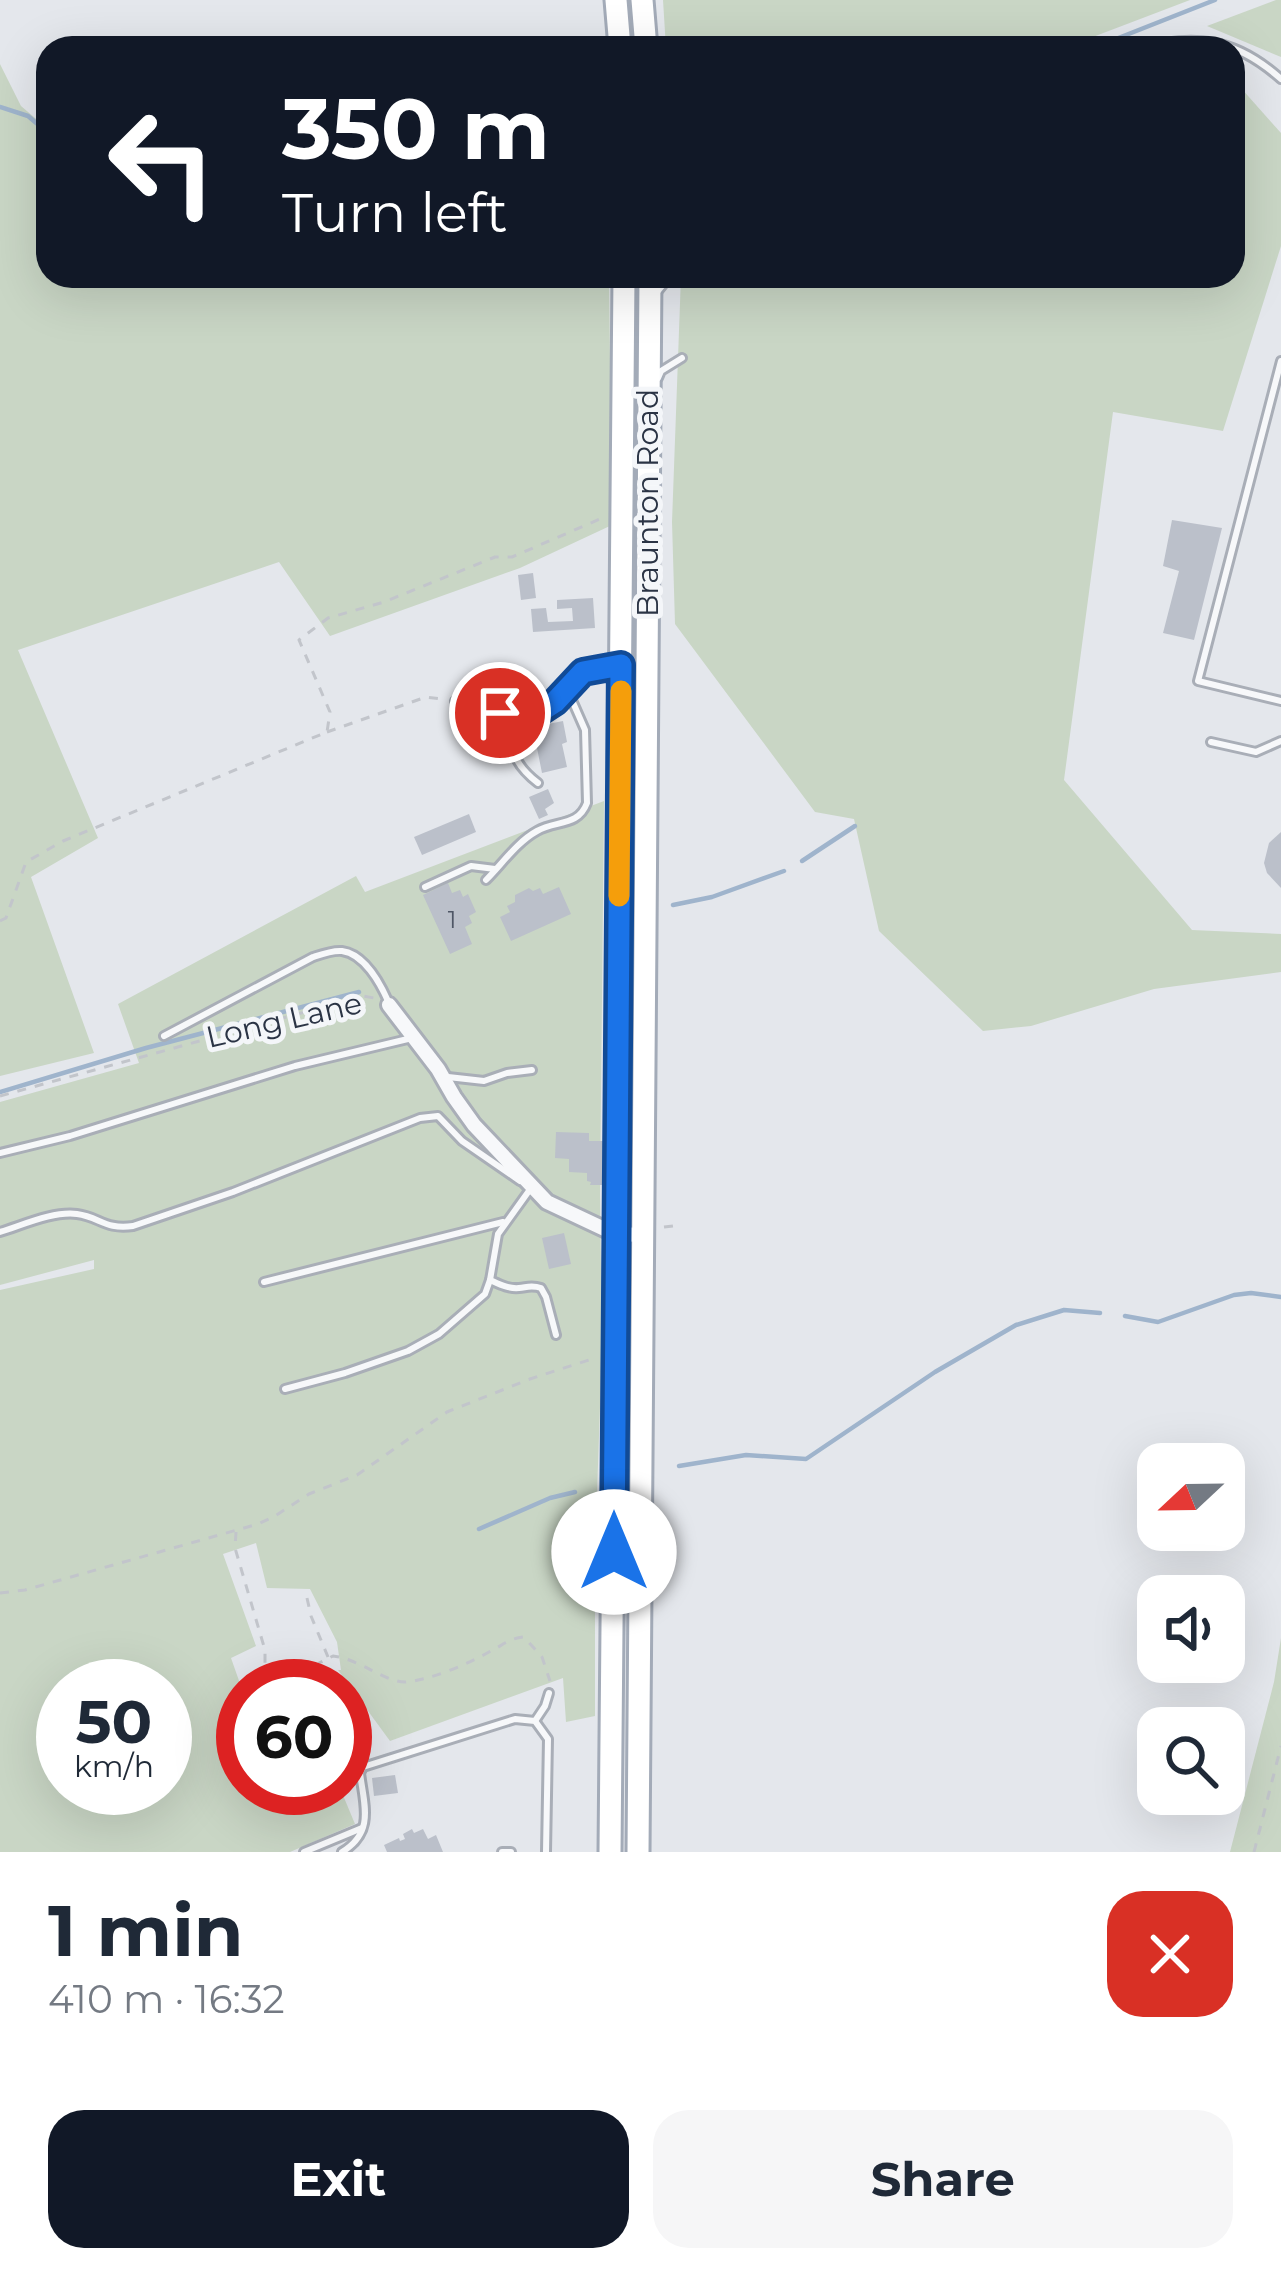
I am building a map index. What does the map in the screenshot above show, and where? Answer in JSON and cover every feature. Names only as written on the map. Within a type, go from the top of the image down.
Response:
[{"type":"main road","points":[[616,0],[619,36]]},
{"type":"main road","points":[[642,0],[645,36]]},
{"type":"main road","name":"Braunton Road","points":[[610,1852],[624,288]]},
{"type":"main road","name":"Braunton Road","points":[[638,1852],[650,288]]},
{"type":"street","name":"Long Lane","points":[[388,1005],[474,1125],[532,1188],[566,1213],[615,1234]]},
{"type":"street","points":[[615,1234],[644,1234]]},
{"type":"lane","points":[[1245,53],[1281,79]]},
{"type":"lane","points":[[650,300],[660,288]]},
{"type":"lane","points":[[648,396],[662,371],[682,358]]},
{"type":"lane","points":[[1281,361],[1198,681],[1281,701]]},
{"type":"lane","points":[[455,701],[500,713],[538,713],[583,672],[621,665]]},
{"type":"lane","points":[[486,880],[524,840],[537,831],[574,821],[584,812],[586,737],[570,687]]},
{"type":"lane","points":[[514,713],[509,744],[517,763],[538,783]]},
{"type":"lane","points":[[1211,742],[1256,752],[1281,741]]},
{"type":"lane","points":[[425,887],[471,866],[496,869]]},
{"type":"lane","points":[[164,1036],[313,957],[338,951],[359,959],[378,982],[388,1005]]},
{"type":"lane","points":[[0,1153],[295,1066],[413,1037]]},
{"type":"lane","points":[[444,1078],[484,1081],[532,1070]]},
{"type":"lane","points":[[0,1232],[74,1214],[118,1228],[133,1226],[419,1118],[438,1116],[484,1158],[532,1188],[498,1234],[484,1294],[439,1334],[408,1351],[285,1389]]},
{"type":"lane","points":[[264,1282],[506,1221]]},
{"type":"lane","points":[[490,1280],[505,1286],[541,1288],[556,1335]]},
{"type":"lane","points":[[535,1720],[548,1693]]},
{"type":"lane","points":[[342,1852],[360,1838],[363,1827],[363,1767],[515,1719],[535,1720]]},
{"type":"lane","points":[[535,1720],[548,1739],[546,1852]]},
{"type":"lane","points":[[304,1852],[363,1827]]},
{"type":"lane","points":[[502,1852],[511,1852]]},
{"type":"path","points":[[327,732],[330,712],[299,640],[328,618],[384,602],[494,557],[512,557],[598,520]]},
{"type":"path","points":[[0,921],[6,918],[26,862],[63,841],[327,732],[426,697],[455,701]]},
{"type":"path","name":"Long Lane","points":[[0,1096],[363,996],[388,1005]]},
{"type":"path","points":[[0,1592],[25,1590],[275,1516],[309,1494],[357,1475],[447,1412],[614,1352]]},
{"type":"path","points":[[236,1530],[235,1548],[265,1659]]},
{"type":"path","points":[[307,1598],[329,1658],[348,1658],[390,1680],[406,1682],[462,1665],[513,1637],[524,1637],[547,1667],[548,1693]]},
{"type":"path","points":[[1254,1852],[1281,1746]]},
{"type":"green space","points":[[663,0],[1190,0],[1096,36],[665,36]]},
{"type":"green space","points":[[1281,0],[1281,57],[1245,42],[1245,36],[1207,26]]},
{"type":"green space","points":[[0,64],[21,106],[36,119],[36,288],[609,288],[612,525],[520,568],[330,636],[279,562],[18,650],[98,838],[31,877],[94,1053],[0,1076]]},
{"type":"green space","points":[[1245,92],[1281,133],[1281,246],[1223,431],[1113,412],[1064,780],[1192,930],[1281,934],[1281,972],[1154,989],[1031,1026],[983,1031],[879,931],[854,819],[815,812],[675,624],[672,522],[681,288],[1245,288]]},
{"type":"green space","points":[[604,801],[595,1716],[566,1722],[563,1678],[390,1741],[372,1716],[372,1659],[339,1659],[337,1642],[310,1589],[267,1588],[256,1543],[223,1554],[256,1646],[231,1659],[216,1659],[216,1815],[351,1815],[355,1824],[290,1852],[0,1852],[0,1290],[94,1269],[94,1260],[0,1285],[0,1102],[139,1063],[118,1004],[356,876],[365,892]]},
{"type":"green space","points":[[1281,1638],[1281,1852],[1230,1852],[1240,1815],[1245,1815],[1245,1794]]},
{"type":"building","points":[[1172,520],[1222,528],[1194,640],[1163,633],[1179,571],[1163,566]]},
{"type":"building","points":[[533,573],[536,598],[521,600],[518,575]]},
{"type":"building","points":[[593,598],[595,628],[533,632],[531,609],[546,608],[548,622],[573,621],[572,608],[557,609],[557,600]]},
{"type":"building","points":[[563,721],[567,767],[542,773],[537,748],[528,750],[523,729]]},
{"type":"building","points":[[548,789],[554,803],[545,809],[548,815],[539,819],[529,797]]},
{"type":"building","points":[[469,814],[476,832],[422,855],[414,837]]},
{"type":"building","points":[[1281,832],[1281,888],[1264,863],[1269,843]]},
{"type":"building","points":[[448,883],[452,893],[468,894],[476,912],[465,927],[472,944],[450,954],[423,895]]},
{"type":"building","points":[[559,887],[571,914],[511,941],[500,917],[510,912],[507,906],[515,902],[515,895],[529,888],[540,888],[543,894]]},
{"type":"building","points":[[556,1132],[589,1133],[589,1141],[606,1141],[605,1185],[590,1185],[587,1173],[569,1172],[569,1159],[555,1158]]},
{"type":"building","points":[[564,1233],[571,1264],[549,1269],[542,1238]]},
{"type":"building","points":[[395,1775],[398,1793],[374,1796],[372,1778]]},
{"type":"building","points":[[412,1829],[414,1833],[423,1829],[428,1839],[436,1835],[443,1852],[387,1852],[384,1845],[405,1839],[403,1834]]},
{"type":"waterway","points":[[1124,36],[1215,0]]},
{"type":"waterway","points":[[0,107],[36,123]]},
{"type":"waterway","points":[[802,861],[855,826]]},
{"type":"waterway","points":[[673,905],[712,897],[784,871]]},
{"type":"waterway","points":[[0,1092],[359,992]]},
{"type":"waterway","points":[[1125,1316],[1158,1322],[1234,1295],[1281,1297]]},
{"type":"waterway","points":[[679,1466],[746,1455],[806,1459],[935,1372],[1016,1325],[1064,1310],[1100,1313]]},
{"type":"waterway","points":[[479,1529],[575,1492]]},
{"type":"slow traffic","points":[[619,896],[621,691]]},
{"type":"route","points":[[500,713],[538,713],[583,672],[621,665],[614,1552]]}]
